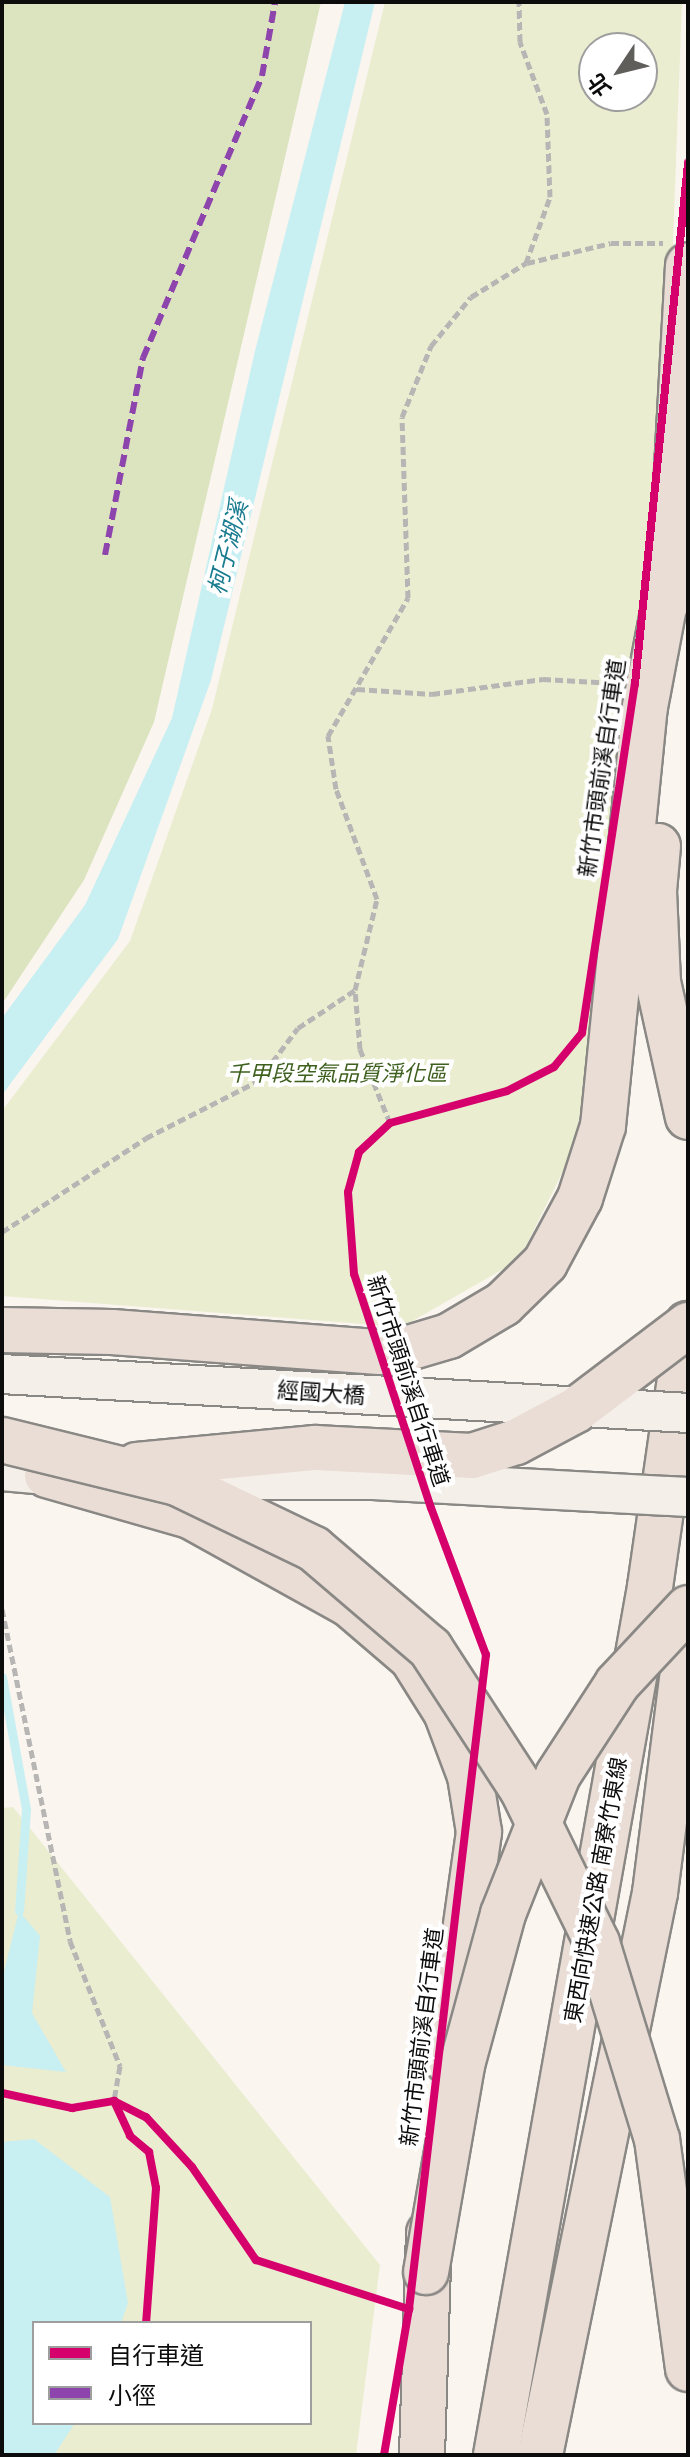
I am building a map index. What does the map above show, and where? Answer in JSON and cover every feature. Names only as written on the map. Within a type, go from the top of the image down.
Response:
[{"type":"highway","points":[[683,254],[664,777],[654,891],[658,982],[688,1117]]},
{"type":"highway","points":[[2,1330],[112,1332],[392,1353],[449,1336],[503,1304],[545,1263],[580,1198],[603,1126],[645,707],[671,569]]},
{"type":"highway","points":[[47,1475],[315,1448],[472,1456],[516,1442],[576,1410],[688,1325]]},
{"type":"highway","name":"東西向快速公路 南寮竹東線","points":[[496,2455],[650,1587],[688,1325]]},
{"type":"highway","points":[[2,1440],[177,1483],[314,1549],[430,1648],[522,1789],[597,1943],[657,2139],[688,2369]]},
{"type":"highway","points":[[47,1475],[190,1516],[279,1561],[349,1604],[412,1658],[446,1712],[470,1776],[479,1832],[441,2105],[426,2272],[422,2455]]},
{"type":"highway","points":[[426,2272],[462,2065],[503,1914],[558,1775],[617,1684],[688,1608]]},
{"type":"highway","points":[[540,2455],[655,1893],[688,1631]]},
{"type":"main road","name":"經國大橋","points":[[2,1374],[576,1410],[688,1413]]},
{"type":"main road","points":[[2,1471],[47,1475],[373,1480],[688,1497]]},
{"type":"path","points":[[519,2],[520,42],[547,114],[550,197],[526,263]]},
{"type":"path","points":[[390,1123],[360,1049],[355,990],[377,899],[336,789],[328,736],[408,598],[402,417],[431,346],[471,297],[526,263],[611,243],[683,254]]},
{"type":"path","points":[[357,689],[432,694],[543,679],[620,683]]},
{"type":"path","points":[[2,1232],[146,1138],[258,1081],[298,1028],[355,990]]},
{"type":"path","points":[[380,1133],[390,1123],[406,1119]]},
{"type":"path","points":[[2,1609],[70,1941],[120,2066],[114,2101]]},
{"type":"path","points":[[100,2104],[114,2101]]},
{"type":"path","points":[[114,2101],[122,2110]]},
{"type":"green space","points":[[2,2],[321,2],[154,722],[84,880],[2,1004]]},
{"type":"green space","name":"千甲段空氣品質淨化區","points":[[385,2],[682,2],[661,563],[596,1104],[519,1260],[402,1327],[2,1296],[2,1111],[130,941],[212,709]]},
{"type":"green space","points":[[13,1807],[380,2265],[356,2455],[2,2455],[2,1808]]},
{"type":"water","name":"柯子湖溪","points":[[345,2],[375,2],[211,680],[118,939],[2,1095],[2,1018],[85,905],[172,718],[255,351]]},
{"type":"water","points":[[19,1911],[40,1936],[32,2013],[66,2072],[2,2065],[2,1980]]},
{"type":"water","points":[[34,2139],[110,2197],[128,2303],[122,2321],[32,2321],[32,2425],[74,2425],[54,2455],[2,2455],[2,2142]]},
{"type":"waterway","points":[[2,1677],[26,1809],[19,1911]]},
{"type":"marked path","points":[[105,555],[143,358],[262,76],[275,2]]},
{"type":"cycle path","name":"新竹市頭前溪自行車道","points":[[384,2455],[409,2309],[486,1655],[431,1508],[354,1274],[348,1192],[359,1152],[390,1123],[507,1091],[554,1067],[582,1033],[635,684],[688,163]]},
{"type":"cycle path","points":[[2,2093],[72,2108],[114,2101],[146,2117],[192,2167],[256,2260],[409,2309]]},
{"type":"cycle path","points":[[114,2101],[130,2136],[149,2152],[156,2188],[146,2321]]}]
